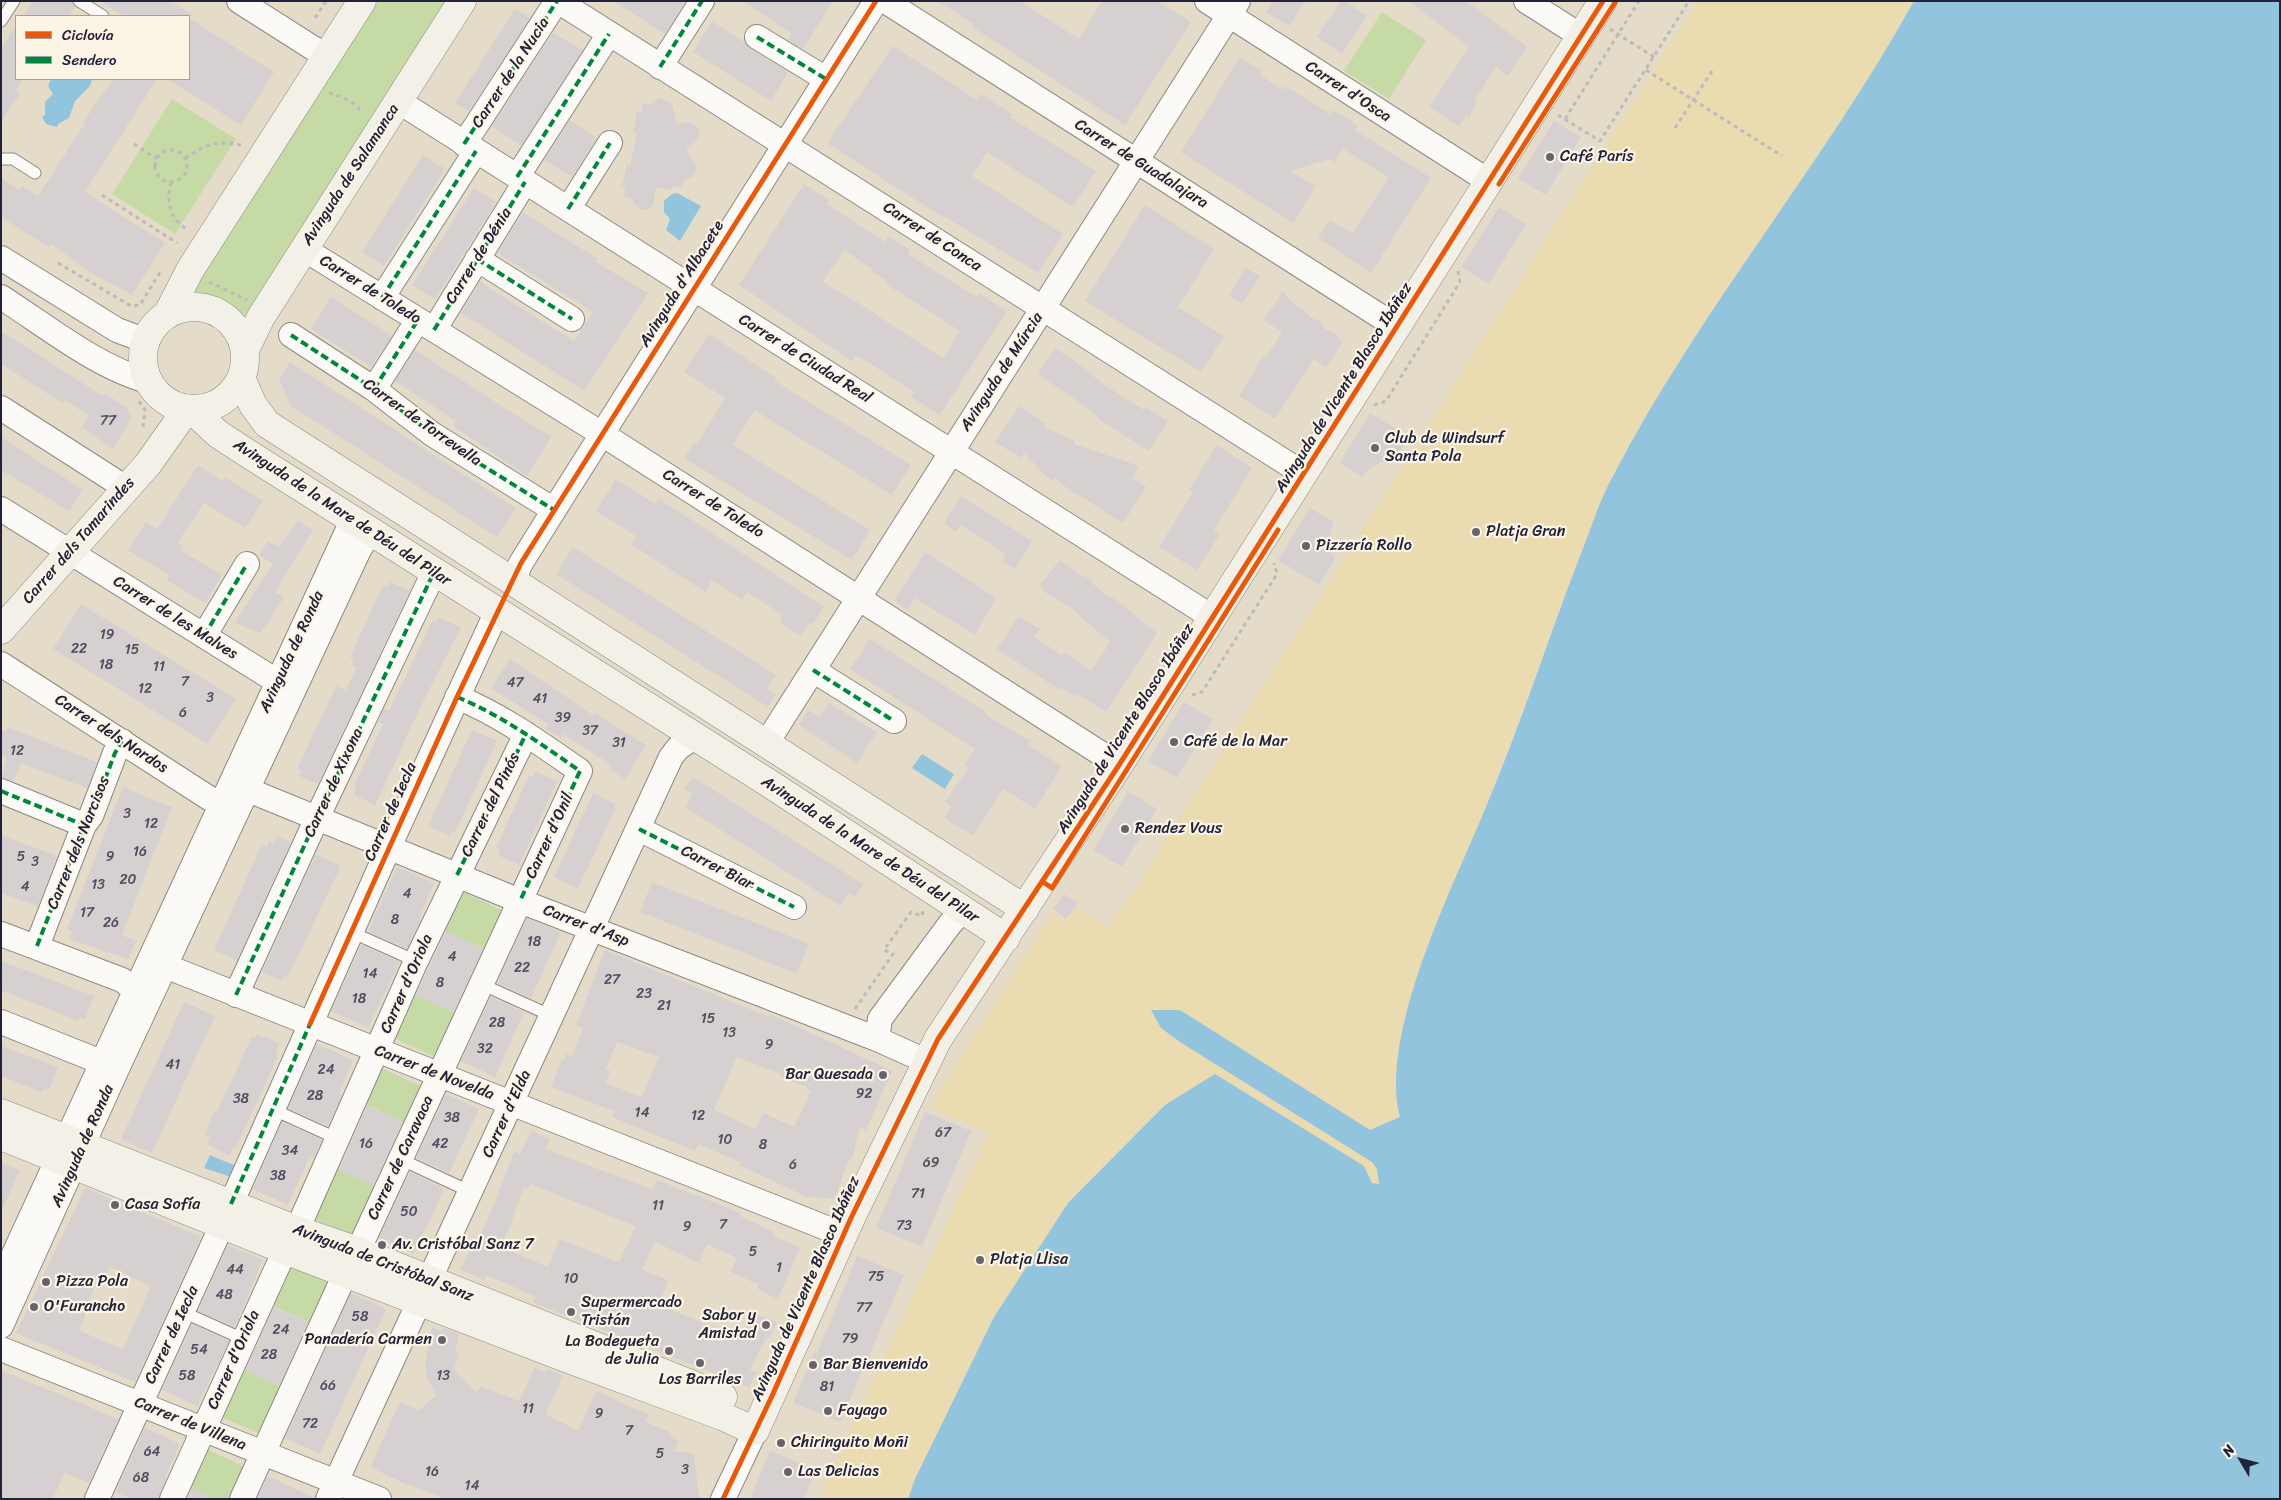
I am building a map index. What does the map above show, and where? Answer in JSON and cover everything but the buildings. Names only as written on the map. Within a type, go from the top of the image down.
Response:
[{"type":"street","points":[[239,1],[326,57]]},
{"type":"street","points":[[167,315],[190,270],[362,1]]},
{"type":"street","name":"Avinguda de Salamanca","points":[[245,350],[256,325],[462,1]]},
{"type":"street","name":"Carrer de Conca","points":[[558,1],[1304,474]]},
{"type":"street","name":"Carrer de la Nucia","points":[[382,298],[558,1]]},
{"type":"street","points":[[660,67],[702,1]]},
{"type":"street","name":"Avinguda d'Albacete","points":[[512,582],[521,563],[554,510],[876,1]]},
{"type":"street","name":"Carrer de Guadalajara","points":[[885,1],[1397,327]]},
{"type":"street","name":"Carrer d'Osca","points":[[1207,1],[1234,8],[1490,182]]},
{"type":"street","points":[[1526,1],[1580,36]]},
{"type":"street","name":"Avinguda de Vicente Blasco Ibáñez","points":[[723,1499],[844,1235],[938,1039],[1119,765],[1490,182],[1602,1]]},
{"type":"street","name":"Avinguda de Múrcia","points":[[766,744],[858,596],[1044,308],[1234,8]]},
{"type":"street","name":"Carrer de Dénia","points":[[374,389],[477,259],[521,179],[609,34]]},
{"type":"street","points":[[758,37],[826,79]]},
{"type":"street","name":"Carrer de Ciudad Real","points":[[398,101],[1212,617]]},
{"type":"street","points":[[568,209],[610,143]]},
{"type":"street","name":"Carrer de Toledo","points":[[304,249],[858,596],[1119,765]]},
{"type":"street","points":[[1,258],[117,330],[146,341]]},
{"type":"street","points":[[477,259],[572,320]]},
{"type":"street","points":[[1,298],[98,359],[153,389],[172,404],[189,409],[203,409],[216,404],[232,393],[241,378],[245,365],[245,350],[240,335],[221,314],[203,308],[184,308],[167,315],[154,326],[146,341],[143,361],[153,389]]},
{"type":"street","name":"Carrer de Torrevella","points":[[290,335],[374,389],[432,434],[554,510]]},
{"type":"street","name":"Avinguda de la Mare de Déu del Pilar","points":[[241,378],[253,405],[267,424],[377,497],[1025,909]]},
{"type":"street","name":"Carrer dels Tamarindes","points":[[137,475],[154,426],[153,389]]},
{"type":"street","points":[[1,408],[137,475]]},
{"type":"street","name":"Carrer dels Tamarindes","points":[[1,630],[71,553],[137,475],[189,409]]},
{"type":"street","name":"Avinguda de la Mare de Déu del Pilar","points":[[189,409],[218,434],[734,762],[1006,938]]},
{"type":"street","name":"Carrer dels Tamarindes","points":[[137,475],[180,442],[197,436],[218,434]]},
{"type":"street","points":[[361,526],[377,497]]},
{"type":"street","name":"Carrer de les Malves","points":[[1,509],[270,677],[277,685]]},
{"type":"street","name":"Avinguda de Ronda","points":[[1,1282],[70,1152],[232,792],[277,685],[361,526]]},
{"type":"street","name":"Avinguda de Ronda","points":[[232,792],[359,550],[361,526]]},
{"type":"street","points":[[204,636],[247,564]]},
{"type":"street","name":"Carrer de Xixona","points":[[236,995],[317,818],[434,572]]},
{"type":"street","points":[[497,612],[512,582]]},
{"type":"street","name":"Carrer de Iecla","points":[[102,1497],[140,1404],[227,1214],[389,847],[497,612]]},
{"type":"street","name":"Carrer dels Nardos","points":[[1,664],[209,798],[232,792]]},
{"type":"street","points":[[813,670],[894,721]]},
{"type":"street","points":[[457,697],[474,704],[526,734]]},
{"type":"street","name":"Carrer d'Onil","points":[[520,901],[580,772],[526,734]]},
{"type":"street","name":"Carrer del Pinós","points":[[457,875],[526,734]]},
{"type":"street","name":"Carrer d'Elda","points":[[332,1490],[671,757],[678,748],[695,738]]},
{"type":"street","name":"Carrer dels Narcisos","points":[[37,946],[84,825],[91,816],[115,753],[122,741]]},
{"type":"street","name":"Avinguda de la Mare de Déu del Pilar","points":[[734,762],[748,760],[766,744]]},
{"type":"street","points":[[1,791],[84,825]]},
{"type":"street","name":"Carrer d'Asp","points":[[232,792],[317,818],[520,901],[877,1039],[926,1061]]},
{"type":"street","name":"Carrer Biar","points":[[639,829],[794,907]]},
{"type":"street","name":"Carrer d'Oriola","points":[[172,1499],[244,1339],[338,1139],[416,961],[457,875]]},
{"type":"street","name":"Carrer de Caravaca","points":[[242,1499],[520,901]]},
{"type":"street","points":[[877,1039],[880,1020],[950,924],[958,915],[968,912]]},
{"type":"street","points":[[1,934],[37,946],[122,980],[135,990]]},
{"type":"street","name":"Avinguda de Ronda","points":[[1,1326],[70,1152],[101,1062],[135,990],[156,963]]},
{"type":"street","name":"Carrer de Novelda","points":[[156,963],[844,1235]]},
{"type":"street","points":[[1,1022],[101,1062]]},
{"type":"street","name":"Avinguda de Cristóbal Sanz","points":[[1,1113],[70,1152],[759,1422]]},
{"type":"street","name":"Avinguda de Cristóbal Sanz","points":[[1,1136],[70,1152]]},
{"type":"street","name":"Carrer de Villena","points":[[1,1349],[263,1453],[332,1490],[379,1499]]},
{"type":"lane","points":[[1,21],[14,1]]},
{"type":"lane","points":[[79,1],[101,15]]},
{"type":"lane","points":[[1,160],[13,159],[35,173]]},
{"type":"lane","points":[[351,932],[416,961]]},
{"type":"lane","points":[[481,984],[552,1016]]},
{"type":"lane","points":[[272,1109],[338,1139]]},
{"type":"lane","points":[[400,1159],[471,1192]]},
{"type":"lane","points":[[183,1312],[244,1339]]},
{"type":"path","points":[[315,18],[326,1]]},
{"type":"path","points":[[1565,119],[1639,1]]},
{"type":"path","points":[[1554,112],[1600,141],[1689,1]]},
{"type":"path","points":[[1675,128],[1714,68]]},
{"type":"path","points":[[1646,70],[1782,156]]},
{"type":"path","points":[[321,91],[336,94],[360,109],[365,120]]},
{"type":"path","points":[[185,158],[210,143],[240,145]]},
{"type":"path","points":[[134,144],[157,159]]},
{"type":"path","points":[[170,150],[179,152],[185,158],[187,166],[185,174],[180,180],[171,182],[160,177],[155,165],[162,153],[170,150]]},
{"type":"path","points":[[171,182],[168,194],[168,209],[174,219],[186,229]]},
{"type":"path","points":[[102,195],[178,243]]},
{"type":"path","points":[[58,263],[131,306],[140,305],[165,265]]},
{"type":"path","points":[[1368,407],[1386,401],[1404,373],[1460,282],[1457,266]]},
{"type":"path","points":[[1189,696],[1202,692],[1277,574],[1272,556]]},
{"type":"path","points":[[851,1014],[893,954],[884,950],[911,912],[922,916],[923,908]]},
{"type":"green space","points":[[369,1],[453,1],[248,322],[235,308],[220,299],[195,292],[185,292]]},
{"type":"green space","points":[[1382,12],[1426,40],[1389,99],[1344,71]]},
{"type":"green space","points":[[172,99],[236,139],[175,234],[112,194]]},
{"type":"green space","points":[[459,890],[505,912],[487,950],[442,930]]},
{"type":"green space","points":[[413,993],[457,1014],[437,1058],[392,1037]]},
{"type":"green space","points":[[379,1067],[423,1087],[406,1123],[362,1103]]},
{"type":"green space","points":[[333,1167],[377,1187],[354,1237],[310,1217]]},
{"type":"green space","points":[[289,1262],[333,1283],[314,1324],[269,1304]]},
{"type":"green space","points":[[240,1368],[284,1388],[263,1435],[219,1416]]},
{"type":"green space","points":[[204,1448],[247,1468],[234,1499],[213,1499],[186,1486]]},
{"type":"sand","name":"Platja Gran","points":[[1697,1],[1914,1],[1880,63],[1690,343],[1611,478],[1487,804],[1413,986],[1396,1102],[1400,1117],[1370,1130],[1180,1010],[1372,1162],[1377,1169],[1379,1185],[1372,1183],[1369,1173],[1165,1105],[1068,1203],[994,1317],[915,1479],[908,1499],[818,1499],[989,1133],[929,1108],[1052,913],[1065,923],[1077,907],[1107,928],[1131,895]]},
{"type":"water","points":[[1914,1],[2280,1],[2280,1499],[908,1499],[915,1479],[994,1317],[1068,1203],[1165,1105],[1215,1074],[1364,1166],[1372,1183],[1379,1184],[1377,1169],[1372,1162],[1180,1042],[1161,1028],[1151,1010],[1180,1010],[1370,1130],[1400,1117],[1396,1083],[1400,1045],[1409,1005],[1422,963],[1437,922],[1509,749],[1604,494],[1647,414],[1684,354],[1841,121],[1879,62]]},
{"type":"water","points":[[51,80],[92,80],[90,86],[75,101],[69,118],[58,124],[57,127],[46,124],[42,117],[45,115],[45,102],[53,94],[48,86]]},
{"type":"water","points":[[677,193],[701,206],[680,241],[666,230],[670,219],[664,212],[664,201],[672,194]]},
{"type":"water","points":[[922,754],[954,774],[945,789],[912,768]]},
{"type":"water","points":[[210,1155],[236,1166],[231,1177],[204,1168]]},
{"type":"marked path","points":[[464,144],[557,1]]},
{"type":"marked path","points":[[660,67],[702,1]]},
{"type":"marked path","points":[[517,177],[609,34]]},
{"type":"marked path","points":[[757,37],[826,79]]},
{"type":"marked path","points":[[568,209],[610,143]]},
{"type":"marked path","points":[[382,298],[476,151]]},
{"type":"marked path","points":[[434,330],[525,182]]},
{"type":"marked path","points":[[477,259],[572,319]]},
{"type":"marked path","points":[[374,389],[418,320]]},
{"type":"marked path","points":[[291,335],[374,389],[432,434],[554,510]]},
{"type":"marked path","points":[[204,636],[247,564]]},
{"type":"marked path","points":[[236,995],[317,818],[434,572]]},
{"type":"marked path","points":[[813,670],[894,721]]},
{"type":"marked path","points":[[457,697],[505,721],[580,771],[520,901]]},
{"type":"marked path","points":[[457,875],[526,734]]},
{"type":"marked path","points":[[37,946],[84,825],[91,816],[115,753],[122,741]]},
{"type":"marked path","points":[[1,791],[84,825]]},
{"type":"marked path","points":[[639,829],[794,907]]},
{"type":"marked path","points":[[231,1204],[310,1024]]},
{"type":"cycle path","points":[[310,1024],[457,697],[521,563],[876,1]]},
{"type":"cycle path","points":[[723,1499],[772,1396],[851,1218],[938,1039],[1119,765],[1603,1]]},
{"type":"cycle path","points":[[1499,184],[1616,1]]},
{"type":"cycle path","points":[[1043,882],[1052,888],[1278,530]]},
{"type":"place","name":"Café París","points":[[1550,157]]},
{"type":"place","name":"Club de Windsurf Santa Pola","points":[[1375,448]]},
{"type":"place","name":"Platja Gran","points":[[1476,532]]},
{"type":"place","name":"Pizzería Rollo","points":[[1306,546]]},
{"type":"place","name":"Café de la Mar","points":[[1174,742]]},
{"type":"place","name":"Rendez Vous","points":[[1125,829]]},
{"type":"place","name":"Bar Quesada","points":[[883,1075]]},
{"type":"place","name":"Casa Sofía","points":[[115,1205]]},
{"type":"place","name":"Av. Cristóbal Sanz 7","points":[[382,1245]]},
{"type":"place","name":"Platja Llisa","points":[[980,1260]]},
{"type":"place","name":"Pizza Pola","points":[[46,1282]]},
{"type":"place","name":"O'Furancho","points":[[34,1307]]},
{"type":"place","name":"Supermercado Tristán","points":[[571,1312]]},
{"type":"place","name":"Sabor y Amistad","points":[[766,1325]]},
{"type":"place","name":"Panadería Carmen","points":[[442,1340]]},
{"type":"place","name":"La Bodegueta de Julia","points":[[669,1351]]},
{"type":"place","name":"Los Barriles","points":[[700,1363]]},
{"type":"place","name":"Bar Bienvenido","points":[[813,1365]]},
{"type":"place","name":"Fayago","points":[[828,1411]]},
{"type":"place","name":"Chiringuito Moñi","points":[[781,1443]]},
{"type":"place","name":"Las Delicias","points":[[788,1472]]}]
